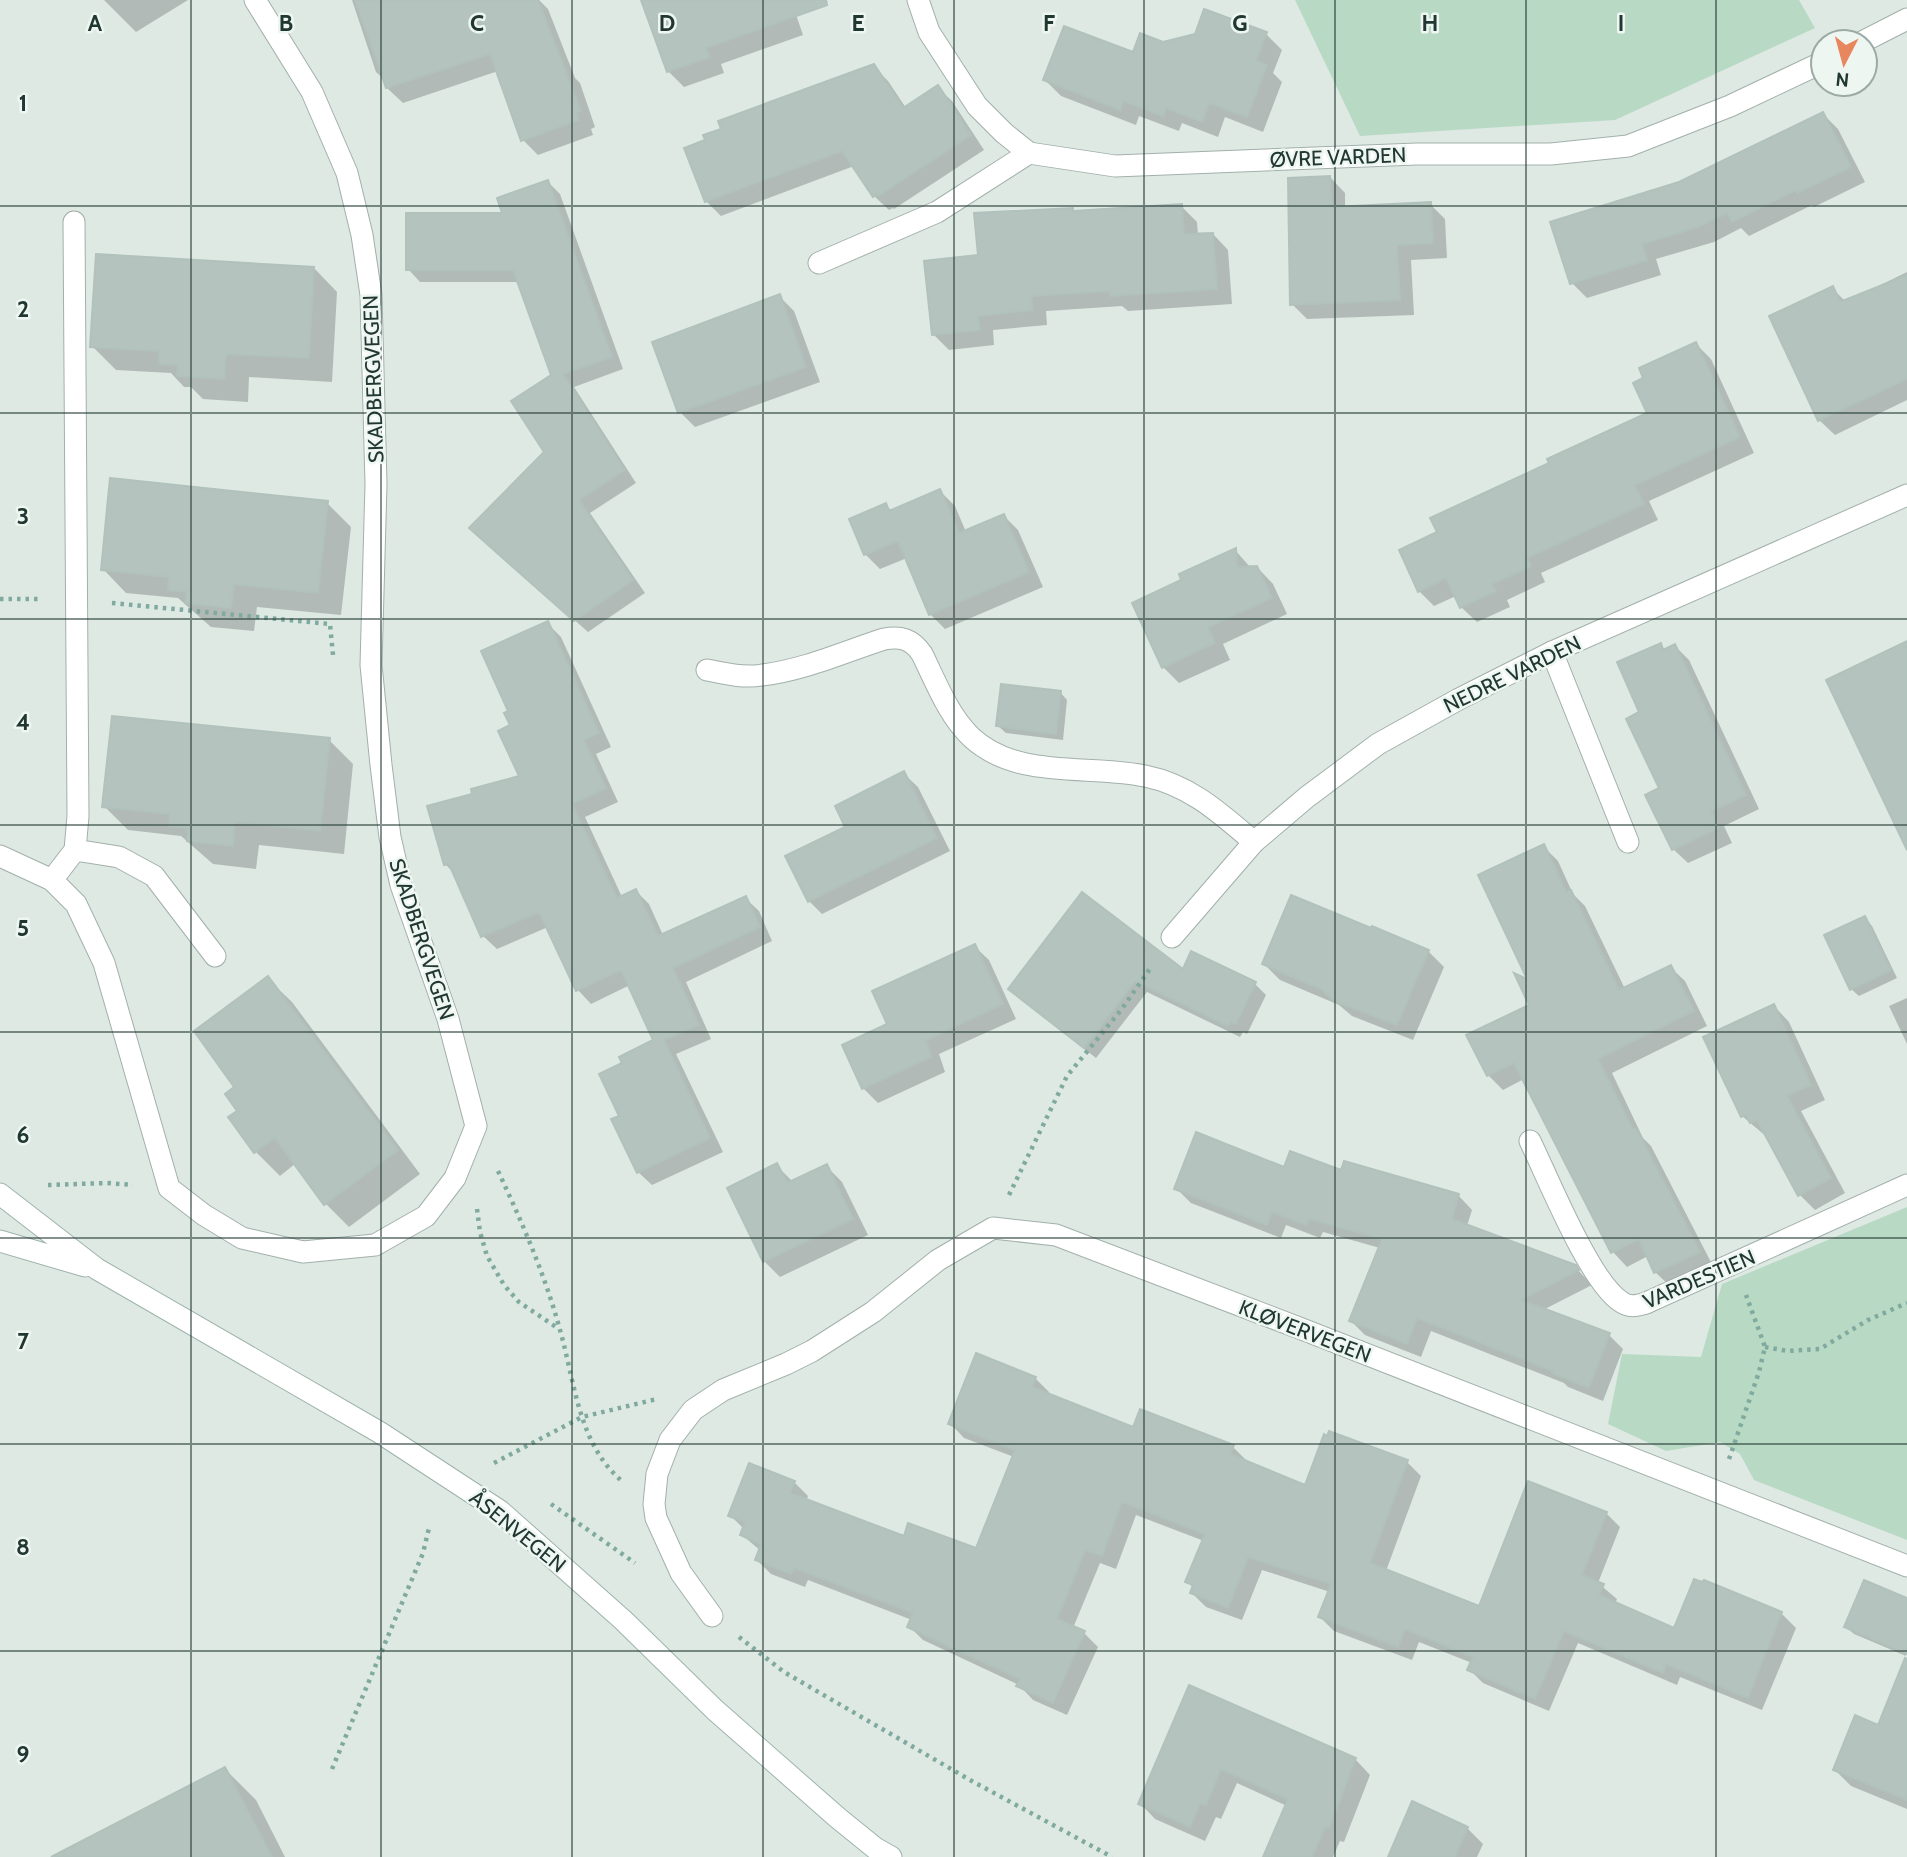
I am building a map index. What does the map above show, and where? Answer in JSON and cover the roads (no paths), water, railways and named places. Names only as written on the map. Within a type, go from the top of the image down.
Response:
[{"type":"street","name":"SKADBERGVEGEN","points":[[52,880],[76,904],[104,963],[169,1188],[204,1216],[242,1238],[303,1252],[375,1245],[426,1216],[455,1178],[476,1126],[448,1019],[401,885],[390,837],[371,665],[376,484],[371,295],[362,235],[347,173],[312,92],[255,0]]},
{"type":"street","points":[[819,263],[937,212],[1028,153],[977,106],[929,32],[918,0]]},
{"type":"street","points":[[1879,33],[1907,19]]},
{"type":"street","name":"ØVRE VARDEN","points":[[1028,153],[1115,166],[1417,154],[1551,154],[1628,146],[1730,106],[1809,69]]},
{"type":"street","points":[[0,856],[52,880],[75,850],[78,816],[74,222]]},
{"type":"street","name":"NEDRE VARDEN","points":[[1172,937],[1254,842],[1307,797],[1378,744],[1552,652],[1907,495]]},
{"type":"street","points":[[708,670],[735,676],[762,675],[804,666],[884,639],[907,639],[916,645],[922,654],[957,722],[988,750],[1028,765],[1107,770],[1147,776],[1171,784],[1205,801],[1254,842]]},
{"type":"street","points":[[1552,652],[1628,842]]},
{"type":"street","points":[[75,850],[119,857],[154,876],[215,956]]},
{"type":"street","name":"VARDESTIEN","points":[[1530,1141],[1576,1237],[1605,1286],[1620,1302],[1632,1307],[1735,1264],[1907,1185]]},
{"type":"street","name":"ÅSENVEGEN","points":[[0,1194],[97,1269],[379,1432],[500,1511],[624,1620],[725,1719],[838,1818],[875,1848],[891,1857]]},
{"type":"street","name":"KLØVERVEGEN","points":[[712,1616],[681,1573],[663,1537],[654,1504],[657,1474],[670,1440],[693,1410],[723,1390],[811,1351],[873,1312],[938,1261],[993,1228],[1056,1235],[1907,1566]]},
{"type":"street","name":"ÅSENVEGEN","points":[[0,1241],[97,1269]]}]
